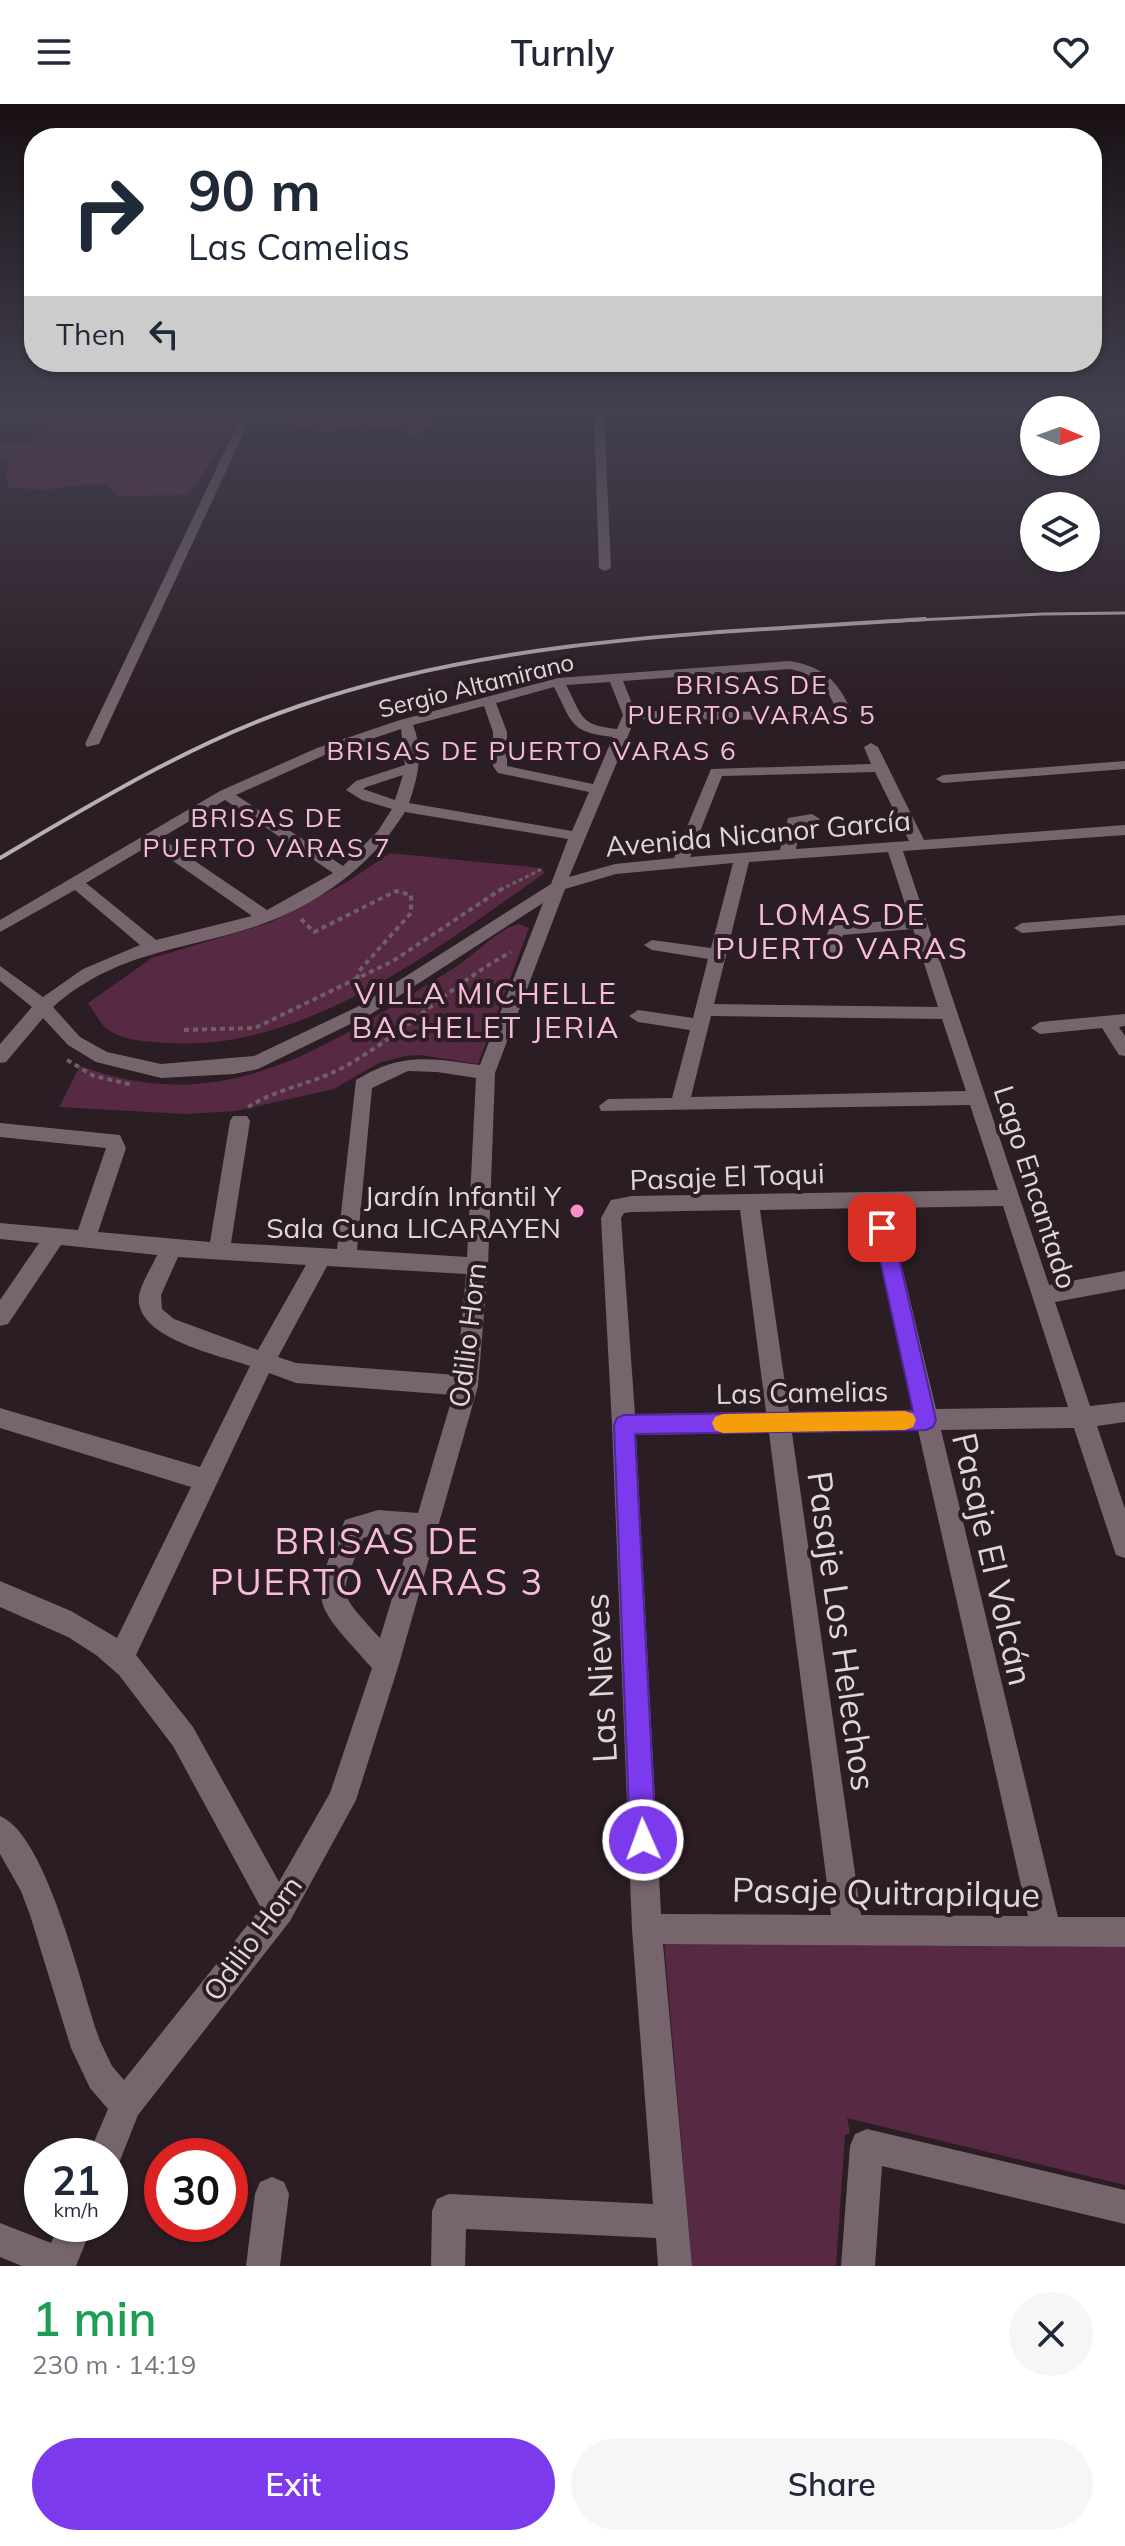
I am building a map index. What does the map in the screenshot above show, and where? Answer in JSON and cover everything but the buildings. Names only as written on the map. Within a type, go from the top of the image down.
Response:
[{"type":"street","points":[[92,744],[200,514]]},
{"type":"street","points":[[603,514],[605,568]]},
{"type":"street","name":"Sergio Altamirano","points":[[0,927],[225,794],[322,751],[405,723],[558,682],[790,665],[818,672],[834,686],[844,711],[829,716],[630,715]]},
{"type":"street","points":[[614,676],[630,715]]},
{"type":"street","points":[[558,682],[578,721],[587,730],[621,734]]},
{"type":"street","points":[[488,700],[500,732],[500,766],[503,770],[596,789]]},
{"type":"street","name":"Odilio Horn","points":[[112,2138],[126,2104],[279,1910],[342,1800],[386,1664],[467,1386],[477,1266],[486,1073],[577,836],[630,715]]},
{"type":"street","points":[[0,1057],[42,1006],[99,968],[126,955],[265,917],[343,873],[379,840],[403,806],[413,747],[405,723]]},
{"type":"street","points":[[871,747],[918,844]]},
{"type":"street","points":[[943,779],[1125,765]]},
{"type":"street","points":[[412,767],[361,784],[353,790],[359,795],[403,806],[577,836]]},
{"type":"street","points":[[680,862],[716,772],[880,768]]},
{"type":"street","points":[[225,794],[343,873]]},
{"type":"street","points":[[787,854],[793,821],[812,819]]},
{"type":"street","name":"Avenida Nicanor García","points":[[0,972],[42,1006],[74,1041],[120,1063],[185,1072],[234,1067],[258,1062],[365,1010],[560,885],[615,869],[1125,830]]},
{"type":"street","points":[[149,837],[265,917]]},
{"type":"street","name":"Lago Encantado","points":[[894,846],[1125,1546]]},
{"type":"street","points":[[680,1103],[742,857]]},
{"type":"street","points":[[74,881],[153,947]]},
{"type":"street","points":[[512,916],[530,915],[542,931]]},
{"type":"street","points":[[1022,928],[1125,920]]},
{"type":"street","points":[[830,950],[836,930],[920,923]]},
{"type":"street","points":[[652,945],[717,955]]},
{"type":"street","points":[[638,1016],[949,1013]]},
{"type":"street","points":[[1040,1028],[1116,1021],[1125,1050]]},
{"type":"street","points":[[346,1260],[363,1085],[390,1068],[411,1062],[486,1073]]},
{"type":"street","points":[[608,1106],[977,1098]]},
{"type":"street","points":[[219,1250],[240,1121]]},
{"type":"street","points":[[0,1130],[113,1140],[116,1148],[86,1238]]},
{"type":"street","name":"Pasaje El Toqui","points":[[624,1425],[611,1218],[618,1206],[1010,1198]]},
{"type":"street","name":"Pasaje El Volcán","points":[[876,1200],[1047,1932]]},
{"type":"street","name":"Pasaje Los Helechos","points":[[749,1201],[848,1928]]},
{"type":"street","points":[[0,1231],[171,1248],[477,1266]]},
{"type":"street","points":[[0,1317],[56,1236]]},
{"type":"street","points":[[171,1248],[150,1295],[152,1313],[158,1321],[296,1373],[467,1386]]},
{"type":"street","points":[[121,1658],[264,1360],[321,1258]]},
{"type":"street","points":[[1042,1295],[1125,1280]]},
{"type":"street","name":"Las Camelias","points":[[624,1425],[1083,1417],[1125,1412]]},
{"type":"street","points":[[0,1418],[206,1480]]},
{"type":"street","name":"Las Nieves","points":[[624,1425],[647,1929],[675,2266]]},
{"type":"street","points":[[386,1664],[334,1606],[331,1587],[354,1528],[378,1522],[427,1526]]},
{"type":"street","points":[[0,1594],[67,1623],[121,1658],[164,1706],[195,1756],[252,1867],[279,1910]]},
{"type":"street","points":[[0,1830],[26,1867],[83,2034],[102,2079],[126,2104]]},
{"type":"street","name":"Pasaje Quitrapilque","points":[[647,1929],[1125,1932]]},
{"type":"street","points":[[858,2266],[867,2146],[1125,2207]]},
{"type":"street","points":[[263,2266],[272,2194]]},
{"type":"street","points":[[448,2266],[449,2211],[671,2222]]},
{"type":"street","points":[[0,2240],[59,2265],[69,2242]]},
{"type":"path","points":[[184,1030],[255,1028],[393,961],[512,882],[568,860]]},
{"type":"path","points":[[287,906],[314,932],[396,891],[411,895],[411,913],[359,971],[357,979]]},
{"type":"path","points":[[240,1121],[252,1104],[342,1068],[447,992],[542,931]]},
{"type":"shaded area","points":[[390,853],[541,868],[545,873],[415,962],[369,989],[321,1013],[271,1030],[221,1041],[169,1043],[139,1040],[107,1029],[88,1003],[152,958],[269,923],[347,882]]},
{"type":"shaded area","points":[[519,924],[529,928],[478,1064],[420,1055],[405,1056],[379,1063],[334,1089],[236,1111],[186,1114],[59,1107],[80,1066],[134,1081],[184,1084],[231,1079],[277,1066],[365,1023],[454,968],[503,931]]},
{"type":"shaded area","points":[[664,1942],[1125,1947],[1125,2185],[847,2118],[850,2133],[845,2135],[836,2266],[692,2266]]},
{"type":"railway","points":[[896,621],[1125,613]]},
{"type":"railway","points":[[0,858],[147,774],[223,736],[302,705],[378,682],[454,665],[610,642],[925,619]]},
{"type":"slow traffic","points":[[723,1423],[905,1420]]},
{"type":"place","name":"Jardín Infantil Y Sala Cuna LICARAYEN","points":[[577,1211]]},
{"type":"district","name":"BRISAS DE PUERTO VARAS 5","points":[[752,699]]},
{"type":"district","name":"BRISAS DE PUERTO VARAS 6","points":[[532,750]]},
{"type":"district","name":"BRISAS DE PUERTO VARAS 7","points":[[267,832]]},
{"type":"district","name":"LOMAS DE PUERTO VARAS","points":[[842,931]]},
{"type":"district","name":"VILLA MICHELLE BACHELET JERIA","points":[[486,1010]]},
{"type":"district","name":"BRISAS DE PUERTO VARAS 3","points":[[377,1560]]},
{"type":"route","points":[[643,1840],[624,1425],[926,1420],[882,1228]]}]
